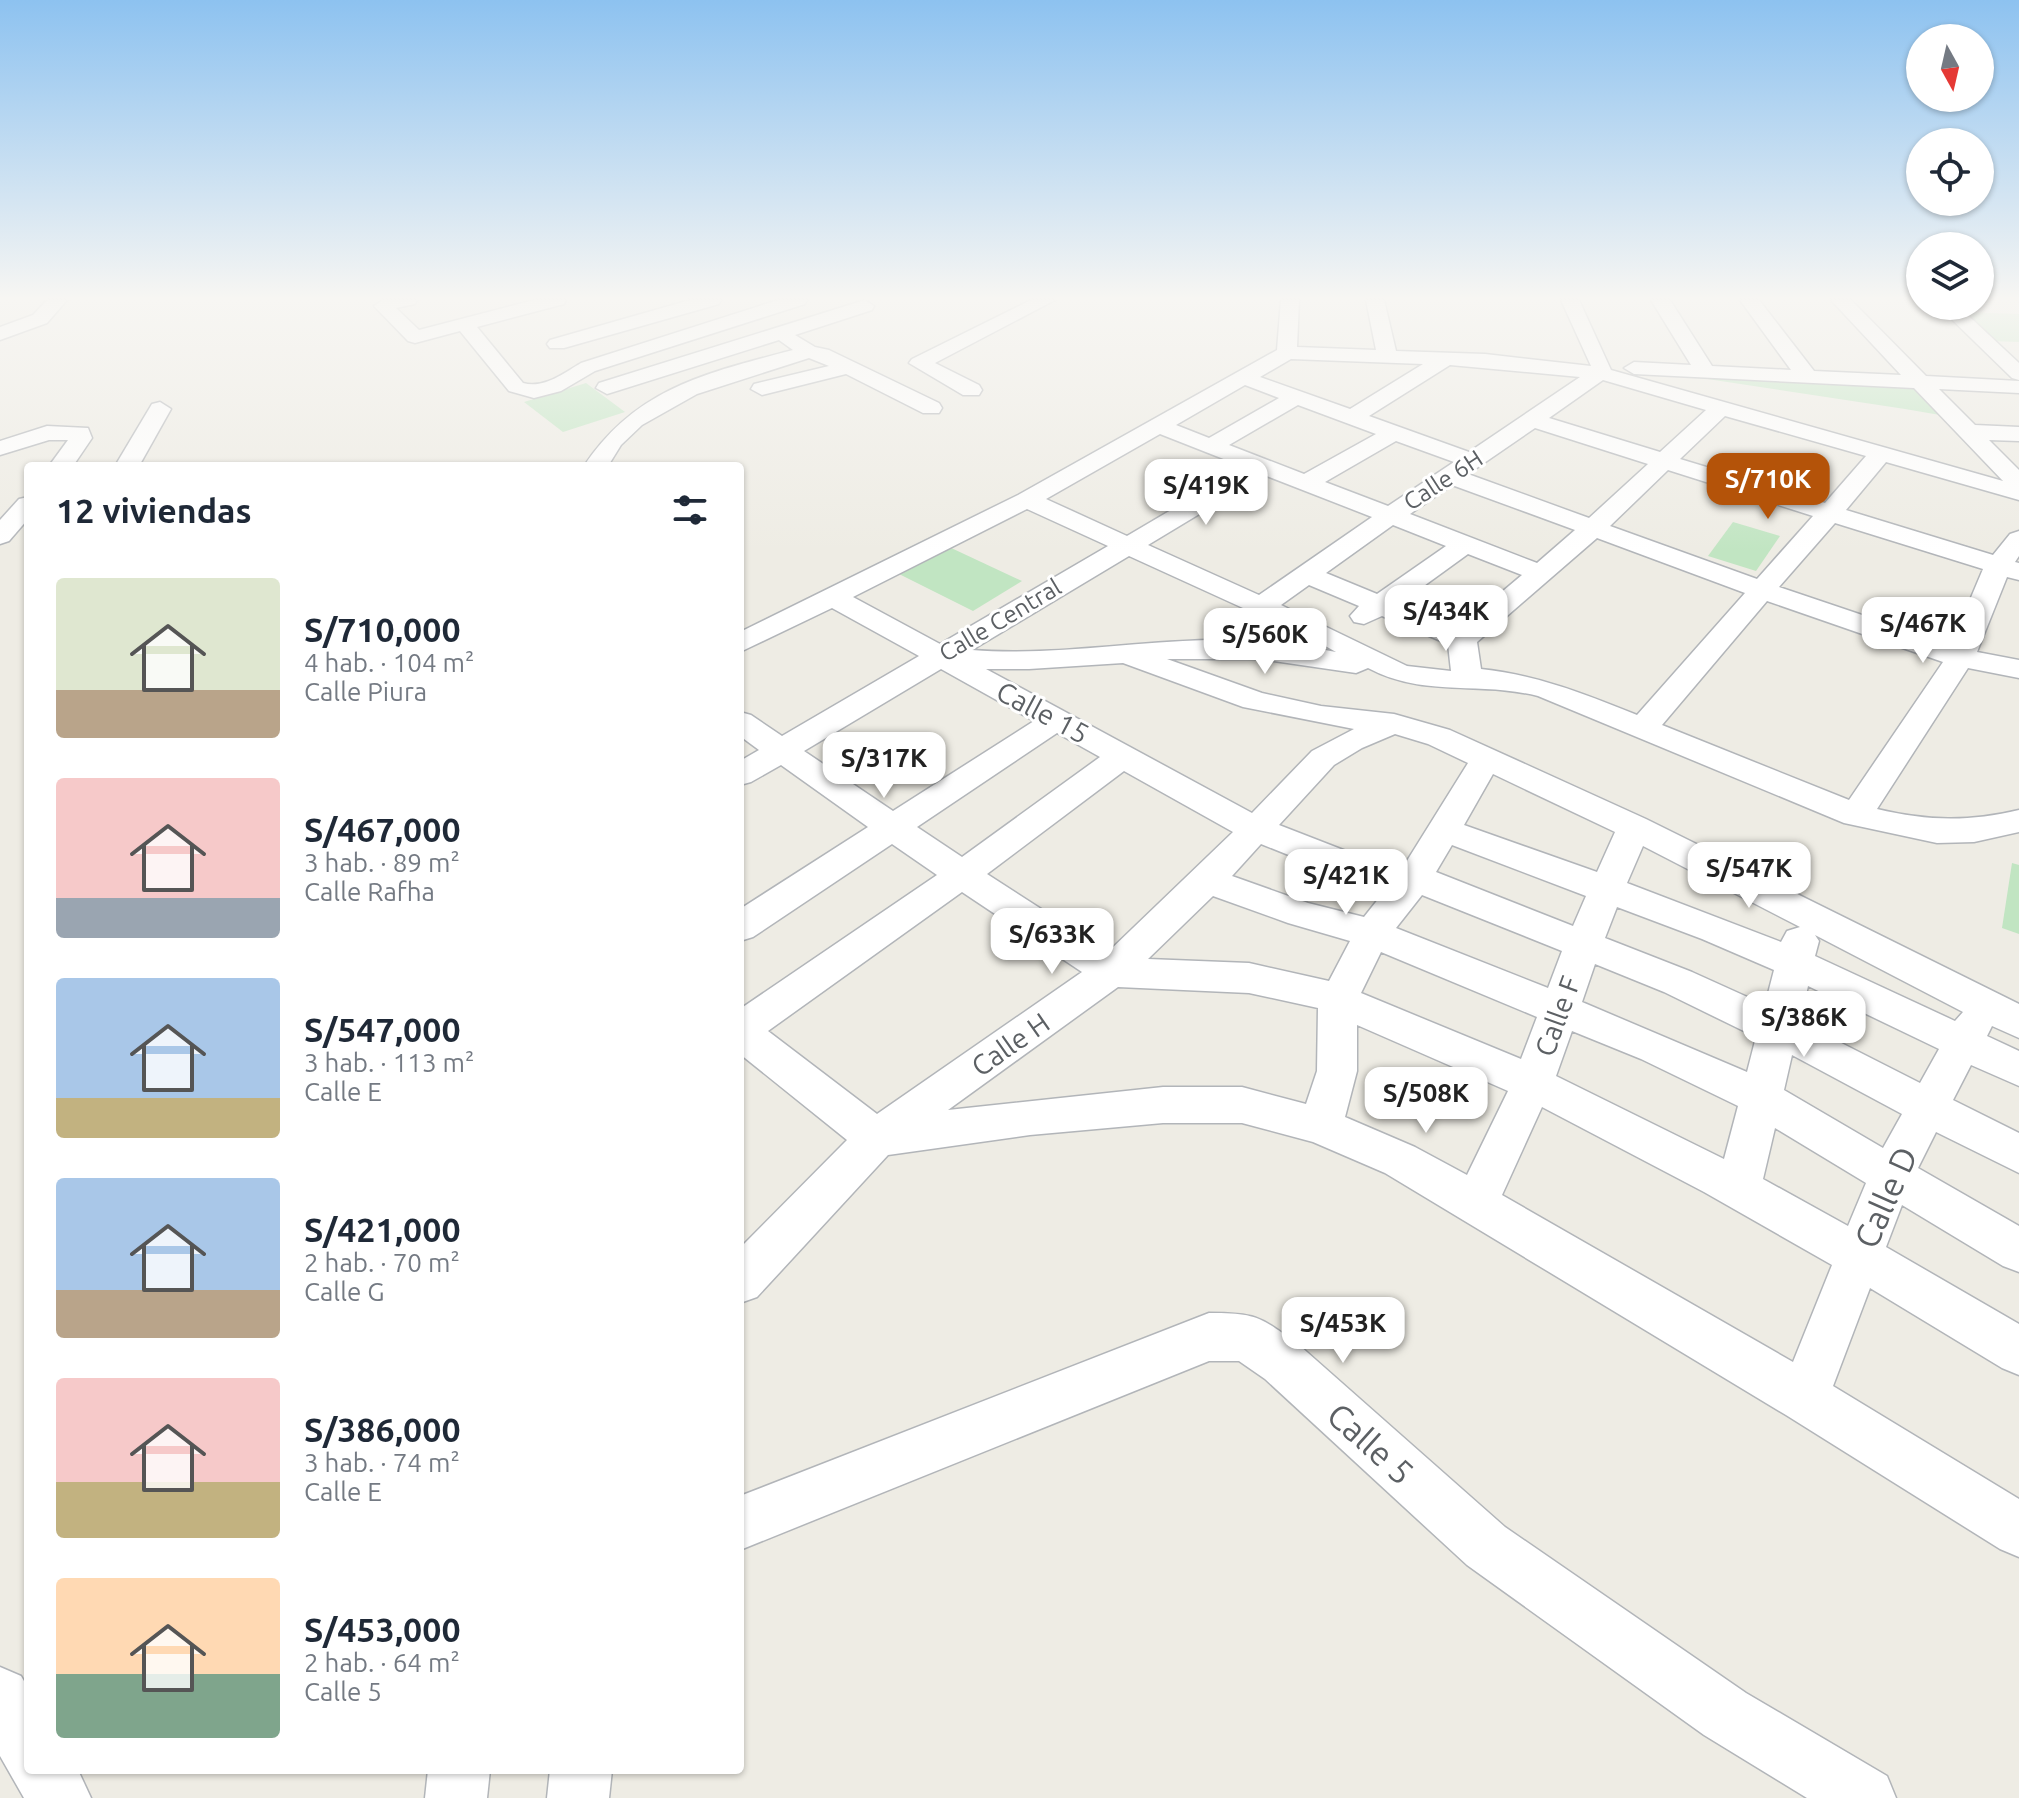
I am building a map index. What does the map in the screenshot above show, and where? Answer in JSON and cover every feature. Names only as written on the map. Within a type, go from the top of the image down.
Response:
[{"type":"street","points":[[516,384],[522,391],[546,389],[556,384]]},
{"type":"street","points":[[603,384],[642,412]]},
{"type":"street","points":[[607,388],[620,384]]},
{"type":"street","points":[[598,462],[642,412],[702,384]]},
{"type":"street","points":[[762,389],[782,384]]},
{"type":"street","points":[[882,384],[931,408]]},
{"type":"street","points":[[959,384],[971,390]]},
{"type":"street","points":[[744,641],[1027,500],[1233,384]]},
{"type":"street","points":[[1259,384],[1395,432],[1461,468],[1593,528],[1960,658],[2019,669]]},
{"type":"street","points":[[1352,417],[1405,384]]},
{"type":"street","name":"Calle 6H","points":[[1260,607],[1581,384]]},
{"type":"street","points":[[1644,384],[2019,493]]},
{"type":"street","points":[[1924,384],[2019,485]]},
{"type":"street","points":[[1959,384],[2019,387]]},
{"type":"street","points":[[1211,446],[1295,398]]},
{"type":"street","points":[[1462,640],[1593,528],[1721,408]]},
{"type":"street","points":[[129,462],[160,409]]},
{"type":"street","points":[[1532,420],[2008,569]]},
{"type":"street","points":[[1156,425],[1540,573]]},
{"type":"street","points":[[1304,484],[1395,432]]},
{"type":"street","points":[[1969,432],[2019,434]]},
{"type":"street","points":[[0,448],[47,433],[80,433],[81,438],[64,462]]},
{"type":"street","points":[[1641,729],[1759,589],[1830,515],[1881,454]]},
{"type":"street","name":"Calle Central","points":[[744,773],[1261,467]]},
{"type":"street","points":[[1988,485],[2019,485]]},
{"type":"street","points":[[1027,500],[1330,637],[1399,673]]},
{"type":"street","points":[[0,509],[24,502]]},
{"type":"street","points":[[0,536],[24,506]]},
{"type":"street","points":[[1856,815],[1960,658],[2008,569],[2019,539]]},
{"type":"street","points":[[1330,637],[1464,545]]},
{"type":"street","points":[[1306,574],[1462,640]]},
{"type":"street","name":"Calle 15","points":[[831,596],[1255,829],[1583,945],[1678,982],[1778,1029],[2019,1154]]},
{"type":"street","points":[[1462,640],[1467,677]]},
{"type":"street","points":[[939,656],[1002,663],[1243,649],[1306,655],[1445,681],[1467,677],[1517,682],[1549,690],[1856,815],[1915,830],[1960,834],[2019,821]]},
{"type":"street","points":[[1128,655],[1254,701],[1321,715],[1394,724],[1439,737],[1487,757],[1806,914],[1988,1023],[2019,1069]]},
{"type":"street","points":[[744,924],[1058,719]]},
{"type":"street","name":"Calle H","points":[[744,1277],[876,1138],[1111,972],[1207,880],[1323,758],[1351,741],[1394,724]]},
{"type":"street","points":[[744,725],[962,875],[1111,972],[1249,978],[1309,989],[1338,1000],[1533,1083],[1739,1188],[1859,1254],[2019,1351]]},
{"type":"street","points":[[744,1028],[962,875],[1123,756]]},
{"type":"street","points":[[1321,1126],[1337,1071],[1338,1000],[1372,933],[1410,883],[1487,757]]},
{"type":"street","name":"Calle F","points":[[1476,1203],[1533,1083],[1583,945],[1634,827]]},
{"type":"street","points":[[1444,830],[1715,929],[1794,963],[1988,1023]]},
{"type":"street","points":[[1207,880],[1301,914],[1372,933],[1655,1048],[1761,1098],[2019,1251]]},
{"type":"street","points":[[1739,1188],[1806,914]]},
{"type":"street","name":"Calle D","points":[[1804,1397],[1891,1175],[1928,1106],[1988,1023]]},
{"type":"street","points":[[744,1034],[876,1138],[1030,1117],[1163,1105],[1242,1105],[1321,1126],[1400,1160],[1476,1203],[1804,1397],[2019,1530]]},
{"type":"street","name":"Calle 5","points":[[744,1521],[1209,1337],[1247,1337],[1282,1362],[1486,1546],[1725,1714],[1865,1798]]},
{"type":"street","points":[[0,1697],[24,1740]]},
{"type":"street","points":[[44,1774],[60,1798]]},
{"type":"street","points":[[456,1798],[459,1774]]},
{"type":"street","points":[[578,1798],[581,1774]]},
{"type":"green space","points":[[587,384],[625,412],[563,432],[524,402]]},
{"type":"green space","points":[[1740,384],[1916,386],[1940,415]]},
{"type":"green space","points":[[1733,522],[1780,536],[1756,571],[1708,556]]},
{"type":"green space","points":[[947,546],[1022,581],[973,611],[897,573]]},
{"type":"green space","points":[[2012,863],[2019,865],[2019,934],[2002,928]]}]
